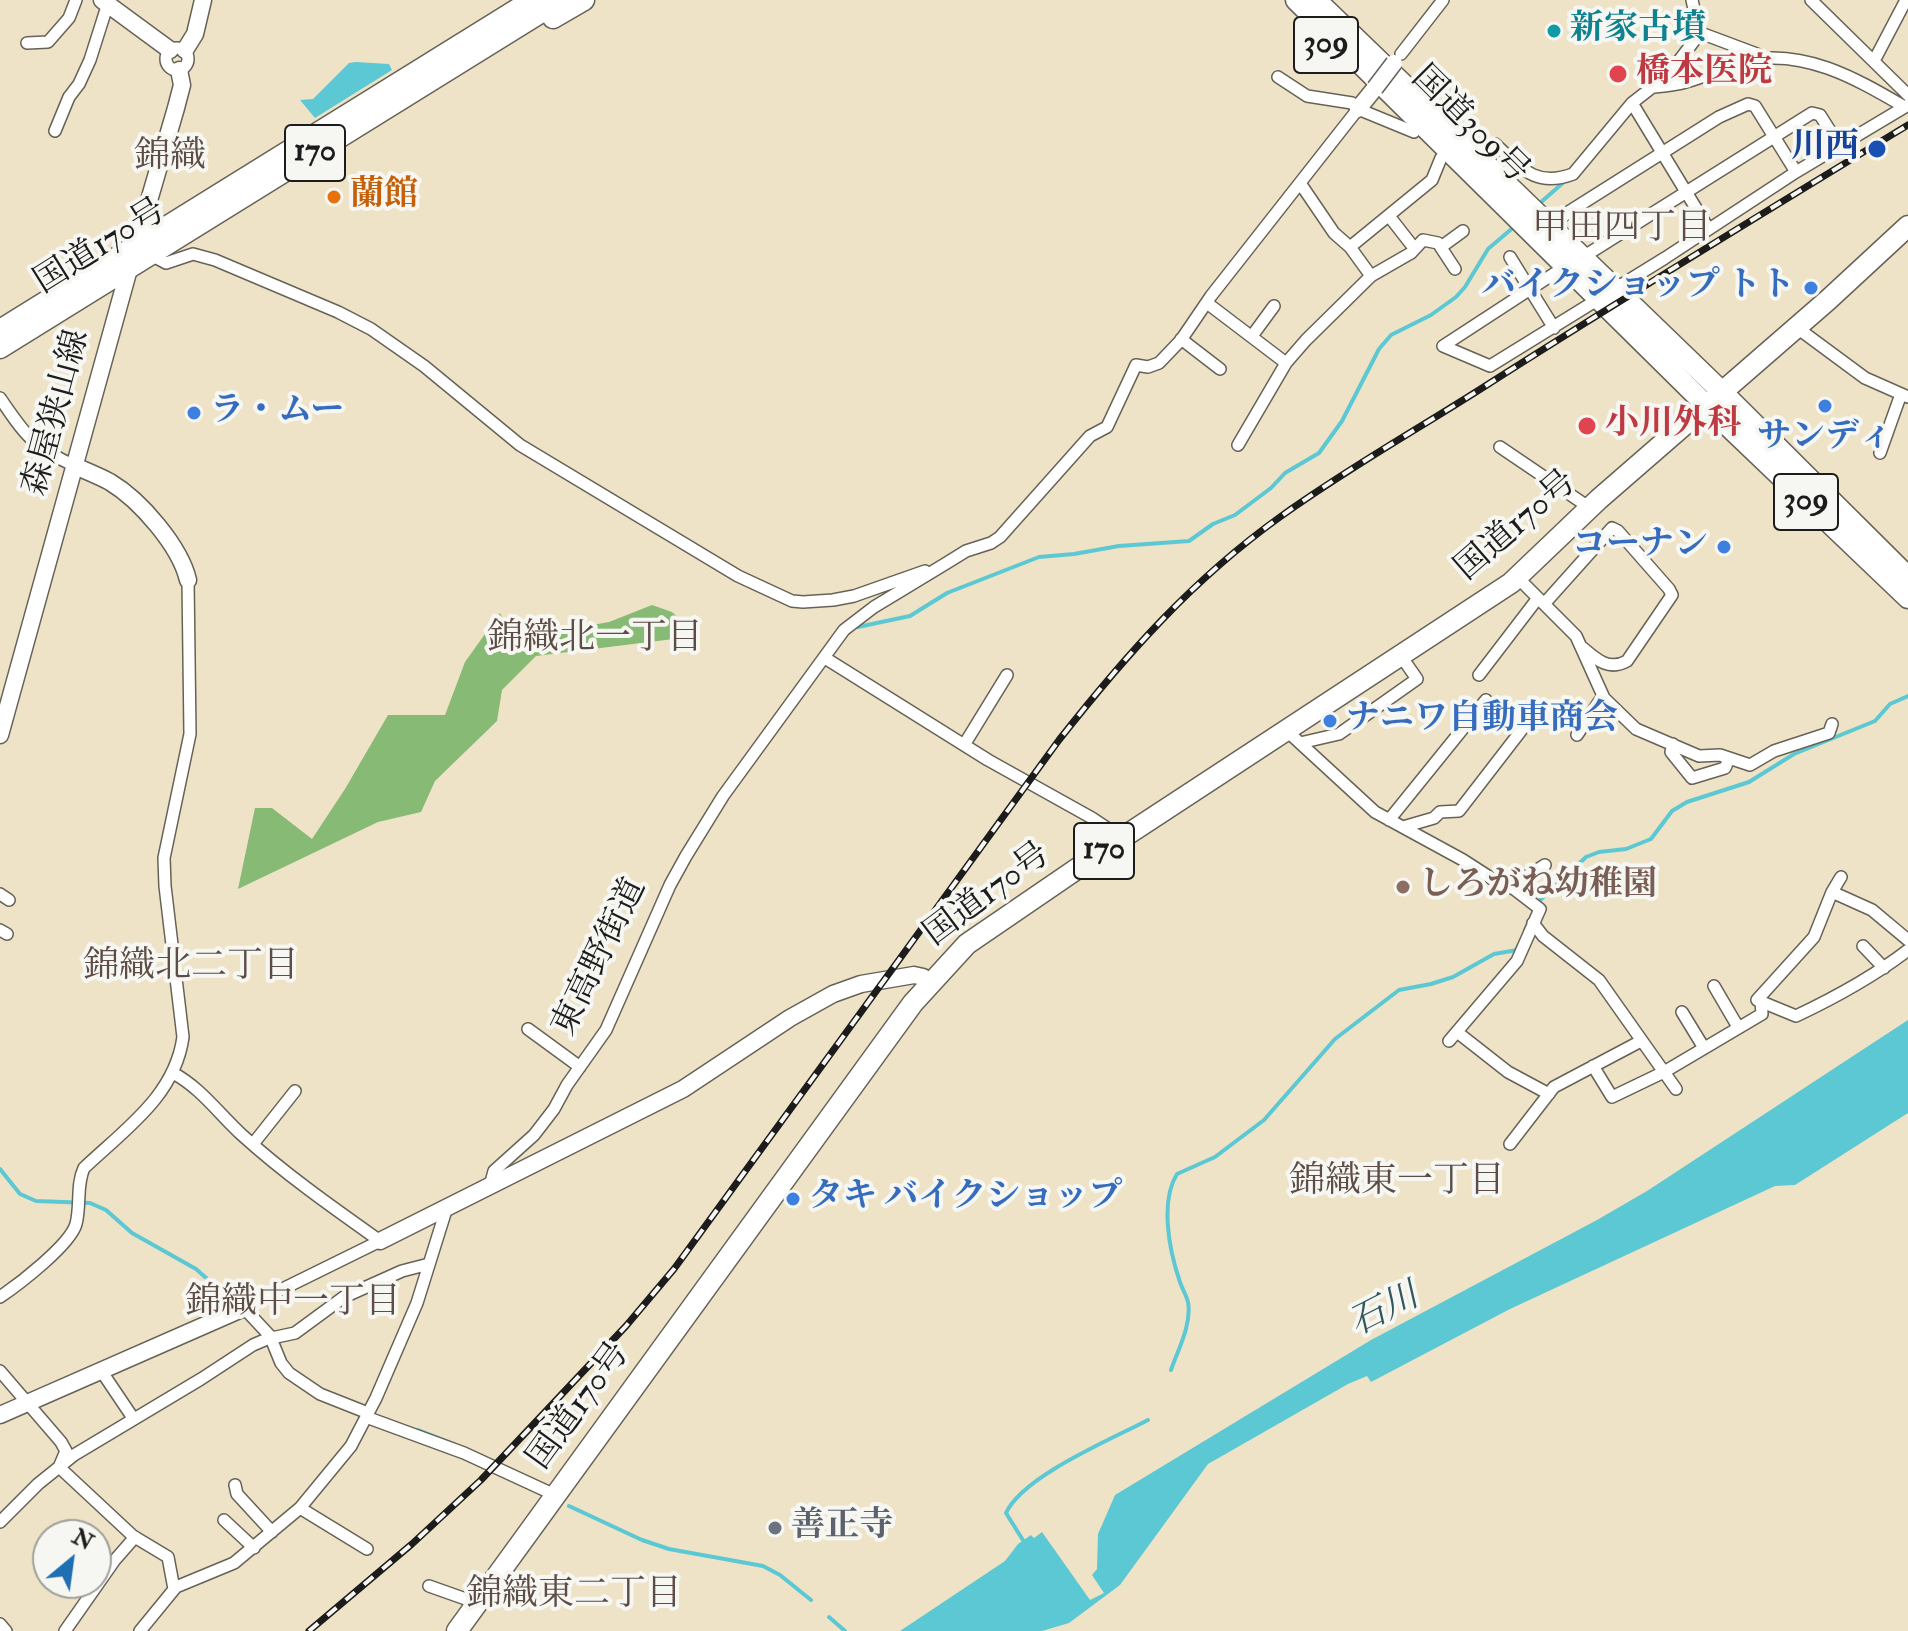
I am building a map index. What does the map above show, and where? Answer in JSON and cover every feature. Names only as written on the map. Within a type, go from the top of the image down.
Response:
[{"type":"highway","points":[[466,41],[515,0]]},
{"type":"highway","name":"国道170号","points":[[0,348],[129,269],[143,250],[532,0]]},
{"type":"highway","name":"国道170号","points":[[0,330],[143,250],[561,0]]},
{"type":"highway","points":[[501,37],[534,28],[584,0]]},
{"type":"highway","name":"309","points":[[1280,0],[1374,89],[1555,273],[1600,297]]},
{"type":"highway","name":"国道309号","points":[[1296,0],[1600,297],[1908,577]]},
{"type":"highway","name":"国道309号","points":[[1316,0],[1583,257],[1600,297],[1636,336],[1713,398],[1908,598]]},
{"type":"highway","name":"309","points":[[1333,0],[1568,228],[1583,257]]},
{"type":"highway","name":"国道170号","points":[[457,1631],[930,983],[967,944],[1122,838],[1294,737],[1401,656],[1517,577],[1590,508],[1908,226]]},
{"type":"street","points":[[27,43],[48,42],[69,18],[76,0]]},
{"type":"street","points":[[55,131],[69,97],[90,60],[106,2],[177,50],[189,56],[188,64],[179,70],[171,69],[166,56],[177,50],[195,34],[203,0]]},
{"type":"street","points":[[179,70],[182,85],[143,250],[166,263],[193,254],[215,260],[353,319],[424,366],[520,445],[738,576],[792,601],[854,596],[938,569],[966,551],[1000,537],[1090,436],[1107,427],[1136,365],[1148,367],[1159,363],[1181,339],[1443,0]]},
{"type":"street","points":[[1483,146],[1495,144],[1520,167],[1543,179],[1559,179],[1573,174],[1632,103],[1668,75],[1698,32],[1692,0]]},
{"type":"street","points":[[1811,0],[1874,61],[1906,102]]},
{"type":"street","points":[[1874,61],[1906,0]]},
{"type":"street","points":[[1698,32],[1766,57],[1817,64],[1906,102]]},
{"type":"street","points":[[1651,88],[1684,83],[1742,62],[1766,57]]},
{"type":"street","points":[[1278,77],[1307,96],[1352,103],[1358,109],[1414,132]]},
{"type":"street","points":[[1555,273],[1443,346],[1490,366],[1906,102]]},
{"type":"street","points":[[1632,103],[1708,228]]},
{"type":"street","points":[[1559,220],[1729,111],[1748,104],[1755,106],[1796,172]]},
{"type":"street","points":[[1583,257],[1812,113],[1820,115],[1839,145]]},
{"type":"street","points":[[1350,247],[1432,180],[1441,158]]},
{"type":"street","points":[[1300,183],[1334,233],[1350,247],[1371,276]]},
{"type":"street","points":[[1389,216],[1414,248]]},
{"type":"street","points":[[1441,247],[1463,231]]},
{"type":"street","points":[[1238,445],[1286,363],[1343,301],[1371,276],[1411,253],[1423,240],[1438,243],[1455,269]]},
{"type":"street","points":[[1510,257],[1554,328]]},
{"type":"street","name":"森屋狭山線","points":[[0,735],[129,269]]},
{"type":"street","points":[[1207,303],[1286,363]]},
{"type":"street","points":[[1252,336],[1274,306]]},
{"type":"street","points":[[1796,327],[1865,378],[1904,396],[1880,453]]},
{"type":"street","points":[[1181,339],[1220,369]]},
{"type":"street","points":[[0,398],[23,433],[36,446],[111,482],[130,497],[170,541],[184,564],[188,580],[190,734],[164,858],[183,1037],[181,1054],[173,1073],[153,1103],[84,1168],[80,1175],[76,1224],[72,1234],[30,1277],[0,1297]]},
{"type":"street","points":[[1500,447],[1590,508]]},
{"type":"street","points":[[1479,675],[1541,601],[1612,528],[1618,531],[1672,595],[1627,661],[1608,665],[1580,645]]},
{"type":"street","name":"東高野街道","points":[[380,1241],[490,1186],[494,1171],[534,1135],[606,1030],[670,885],[723,796],[844,630],[938,569]]},
{"type":"street","points":[[1517,577],[1576,636],[1603,696],[1636,729],[1699,756],[1720,755],[1750,765],[1774,751],[1829,733],[1832,724]]},
{"type":"street","points":[[1294,737],[1339,734],[1417,679],[1401,656]]},
{"type":"street","points":[[825,658],[1122,838]]},
{"type":"street","points":[[964,745],[1007,675]]},
{"type":"street","points":[[1577,735],[1603,696]]},
{"type":"street","points":[[1389,820],[1486,700]]},
{"type":"street","points":[[1403,827],[1434,818],[1440,812],[1459,811],[1527,723]]},
{"type":"street","points":[[1294,737],[1375,812],[1510,887],[1540,909],[1517,961],[1453,1037],[1549,1094]]},
{"type":"street","points":[[1673,744],[1671,752],[1692,778],[1725,768],[1729,759]]},
{"type":"street","points":[[1510,887],[1545,865]]},
{"type":"street","points":[[1841,877],[1814,937],[1757,1000],[1796,1016],[1843,994],[1908,950]]},
{"type":"street","points":[[1832,892],[1872,910],[1908,940]]},
{"type":"street","points":[[1533,923],[1543,936],[1599,980],[1676,1089]]},
{"type":"street","points":[[1863,946],[1884,968]]},
{"type":"street","points":[[490,1186],[683,1089],[790,1018],[833,994],[861,984],[914,975],[930,983]]},
{"type":"street","points":[[1714,986],[1738,1027]]},
{"type":"street","points":[[1593,1066],[1612,1097],[1664,1072],[1762,1014],[1761,1002]]},
{"type":"street","points":[[1682,1012],[1704,1048]]},
{"type":"street","points":[[528,1029],[580,1067]]},
{"type":"street","points":[[1510,1144],[1554,1087],[1641,1041]]},
{"type":"street","points":[[0,1415],[244,1308],[380,1241],[253,1144],[214,1105],[173,1073]]},
{"type":"street","points":[[253,1144],[295,1091]]},
{"type":"street","points":[[140,1631],[174,1589],[234,1563],[300,1508],[351,1446],[417,1303],[447,1207]]},
{"type":"street","points":[[0,1522],[59,1467],[253,1345],[295,1333],[344,1297],[402,1271],[429,1264]]},
{"type":"street","points":[[244,1308],[271,1338],[281,1363],[298,1380],[320,1394],[464,1453],[555,1495]]},
{"type":"street","points":[[0,1371],[66,1451],[59,1467]]},
{"type":"street","points":[[102,1372],[133,1418]]},
{"type":"street","points":[[59,1467],[135,1537],[168,1557],[174,1589]]},
{"type":"street","points":[[235,1485],[237,1494],[272,1532]]},
{"type":"street","points":[[300,1508],[367,1549]]},
{"type":"street","points":[[224,1520],[254,1548]]},
{"type":"street","points":[[65,1631],[114,1561],[135,1537]]},
{"type":"street","points":[[429,1586],[477,1603]]},
{"type":"street","points":[[0,1624],[6,1631]]},
{"type":"green space","points":[[652,605],[672,612],[698,636],[536,656],[502,690],[497,721],[435,781],[421,812],[378,822],[238,889],[255,808],[272,808],[312,839],[388,715],[445,715],[465,662],[500,613],[513,636],[609,622]]},
{"type":"water","points":[[349,63],[389,64],[392,70],[315,118],[300,100],[313,99]]},
{"type":"water","points":[[1908,1020],[1908,1113],[1795,1185],[1775,1186],[1510,1309],[1371,1382],[1367,1376],[1348,1384],[1208,1464],[1120,1585],[1069,1623],[1042,1631],[900,1631],[1005,1561],[1018,1544],[1042,1532],[1090,1600],[1104,1593],[1092,1575],[1097,1569],[1098,1534],[1115,1495],[1371,1340],[1647,1191]]},
{"type":"waterway","points":[[1539,204],[1565,181]]},
{"type":"waterway","points":[[858,627],[910,616],[947,593],[1039,557],[1119,546],[1189,541],[1213,524],[1235,515],[1271,488],[1285,473],[1319,453],[1342,421],[1379,349],[1391,335],[1431,315],[1456,297],[1488,249],[1515,226]]},
{"type":"waterway","points":[[1525,930],[1538,902],[1586,857],[1626,849],[1651,839],[1672,811],[1687,802],[1749,782],[1794,754],[1875,721],[1890,704],[1908,696]]},
{"type":"waterway","points":[[1171,1370],[1184,1337],[1189,1310],[1172,1254],[1168,1225],[1169,1198],[1177,1174],[1215,1157],[1264,1120],[1335,1039],[1399,990],[1453,977],[1494,954],[1517,950],[1518,946]]},
{"type":"waterway","points":[[0,1169],[20,1194],[36,1201],[90,1203],[106,1210],[132,1233],[196,1269],[238,1306]]},
{"type":"waterway","points":[[1026,1545],[1006,1513],[1015,1499],[1069,1460],[1148,1420]]},
{"type":"waterway","points":[[418,1430],[454,1444]]},
{"type":"waterway","points":[[569,1506],[669,1549],[763,1566],[780,1575],[811,1600]]},
{"type":"waterway","points":[[829,1617],[845,1631]]},
{"type":"railway","points":[[309,1631],[412,1544],[481,1480],[626,1326],[674,1269],[1059,740],[1109,678],[1189,593],[1248,541],[1332,482],[1908,125]]},
{"type":"place","name":"新家古墳","points":[[1554,31]]},
{"type":"place","name":"橋本医院","points":[[1618,74]]},
{"type":"place","name":"川西","points":[[1877,149]]},
{"type":"place","name":"蘭館","points":[[334,197]]},
{"type":"place","name":"バイクショップ トト","points":[[1811,288]]},
{"type":"place","name":"サンディ","points":[[1825,406]]},
{"type":"place","name":"ラ・ムー","points":[[194,413]]},
{"type":"place","name":"小川外科","points":[[1587,426]]},
{"type":"place","name":"コーナン","points":[[1724,547]]},
{"type":"place","name":"ナニワ自動車商会","points":[[1330,721]]},
{"type":"place","name":"しろがね幼稚園","points":[[1403,887]]},
{"type":"place","name":"タキ バイクショップ","points":[[793,1199]]},
{"type":"place","name":"善正寺","points":[[775,1528]]},
{"type":"district","name":"錦織","points":[[170,158]]},
{"type":"district","name":"甲田四丁目","points":[[1622,230]]},
{"type":"district","name":"錦織北一丁目","points":[[595,640]]},
{"type":"district","name":"錦織北二丁目","points":[[191,968]]},
{"type":"district","name":"錦織東一丁目","points":[[1397,1183]]},
{"type":"district","name":"錦織中一丁目","points":[[293,1304]]},
{"type":"district","name":"錦織東二丁目","points":[[574,1596]]},
{"type":"water label","name":"石川","points":[[1385,1312]]}]
